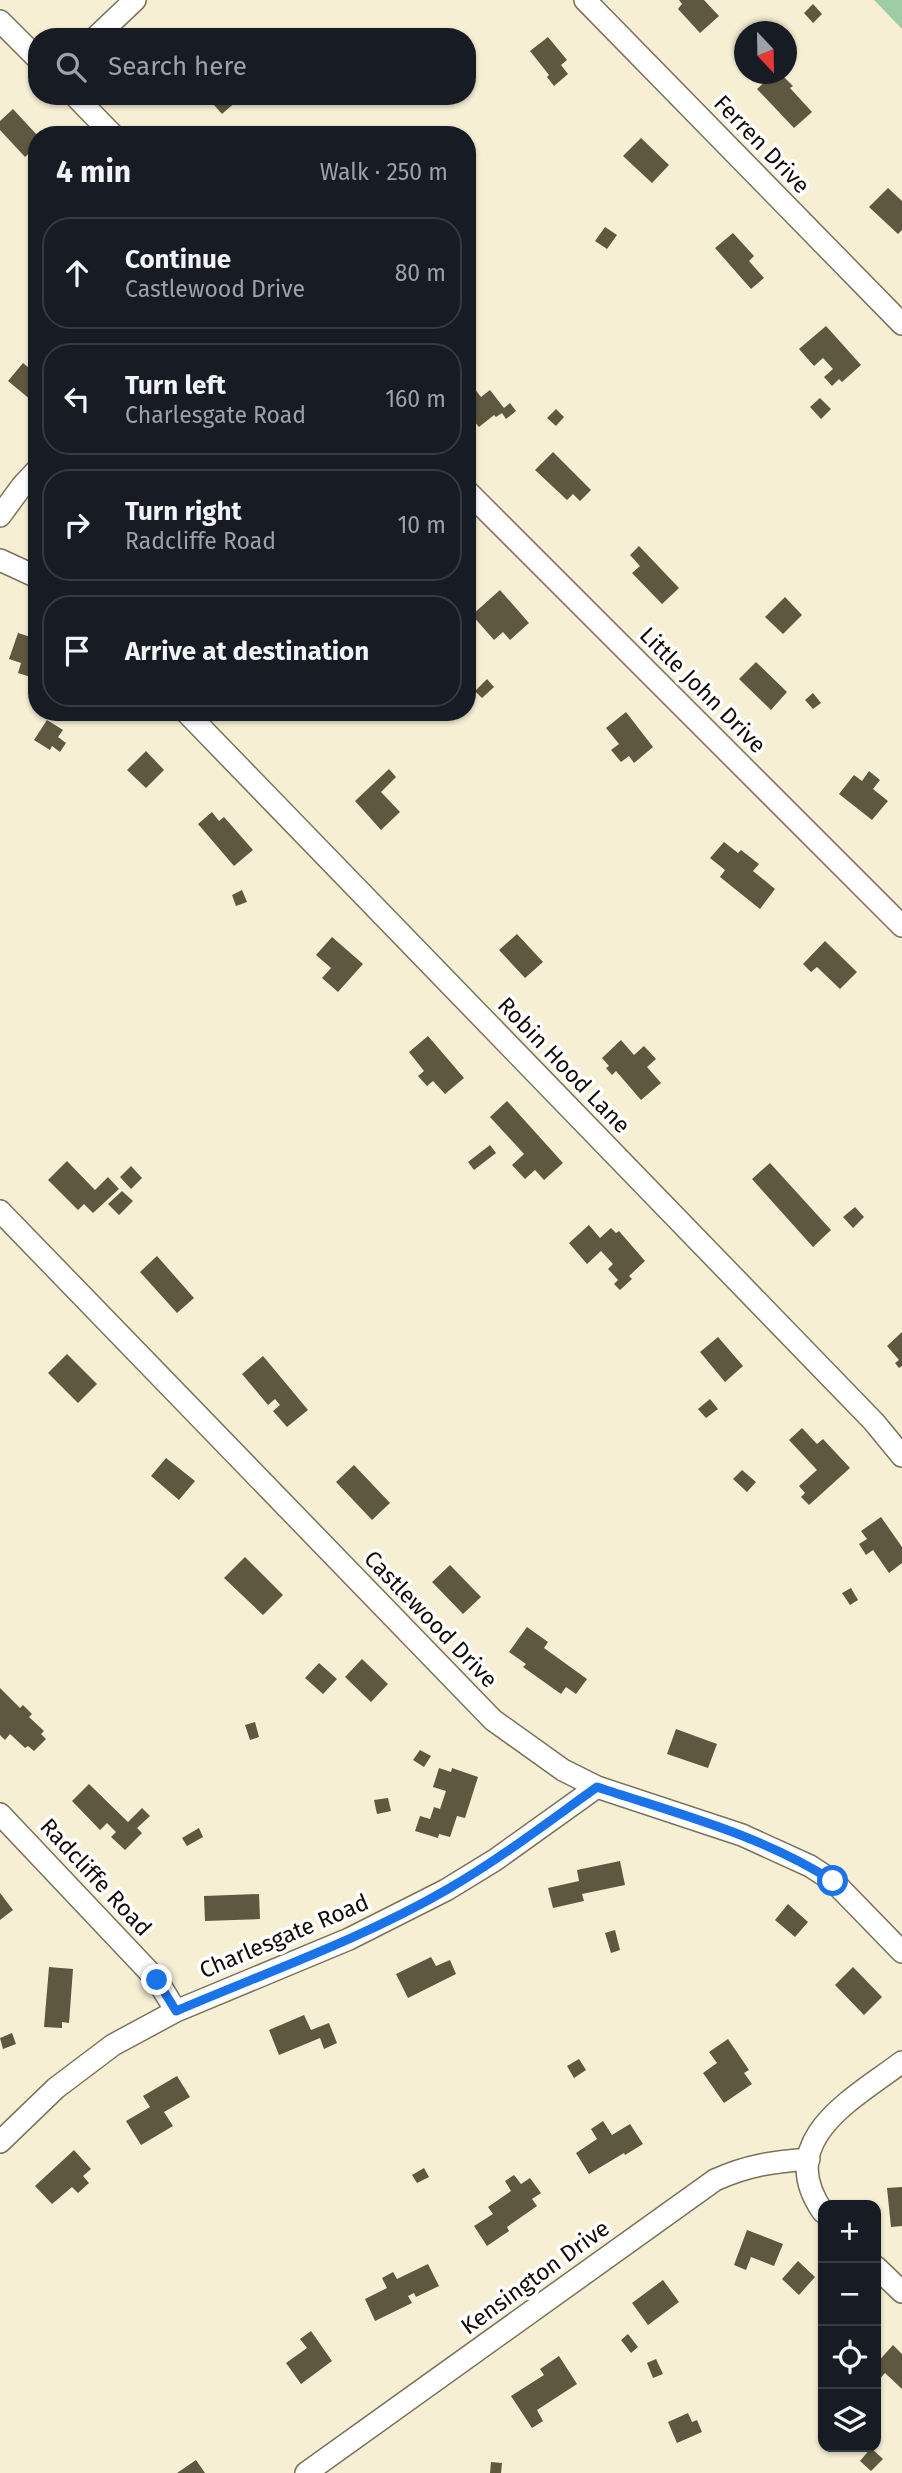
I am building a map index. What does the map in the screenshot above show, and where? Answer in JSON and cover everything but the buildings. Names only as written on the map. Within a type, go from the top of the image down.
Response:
[{"type":"street","points":[[105,28],[135,0]]},
{"type":"street","name":"Ferren Drive","points":[[584,0],[902,324]]},
{"type":"street","points":[[0,21],[28,49]]},
{"type":"street","points":[[84,105],[104,126]]},
{"type":"street","points":[[0,516],[28,480]]},
{"type":"street","name":"Little John Drive","points":[[476,500],[902,926]]},
{"type":"street","points":[[0,560],[28,573]]},
{"type":"street","name":"Robin Hood Lane","points":[[195,721],[874,1422],[902,1456]]},
{"type":"street","name":"Castlewood Drive","points":[[0,1210],[493,1720],[563,1770],[597,1787],[742,1835],[810,1866],[833,1881],[902,1952]]},
{"type":"street","name":"Charlesgate Road","points":[[0,2142],[56,2088],[104,2052],[176,2011],[349,1939],[446,1890],[495,1860],[597,1787]]},
{"type":"street","name":"Radcliffe Road","points":[[0,1814],[157,1980],[176,2011]]},
{"type":"street","points":[[818,2202],[809,2184],[807,2171],[810,2146],[815,2136],[830,2117],[902,2062]]},
{"type":"street","name":"Kensington Drive","points":[[306,2473],[715,2180],[738,2169],[761,2163],[809,2159]]},
{"type":"street","points":[[881,2272],[902,2292]]},
{"type":"green space","points":[[874,0],[902,0],[902,29]]},
{"type":"route","points":[[157,1980],[176,2011],[349,1939],[446,1890],[495,1860],[597,1787],[742,1835],[810,1866],[833,1881]]}]
